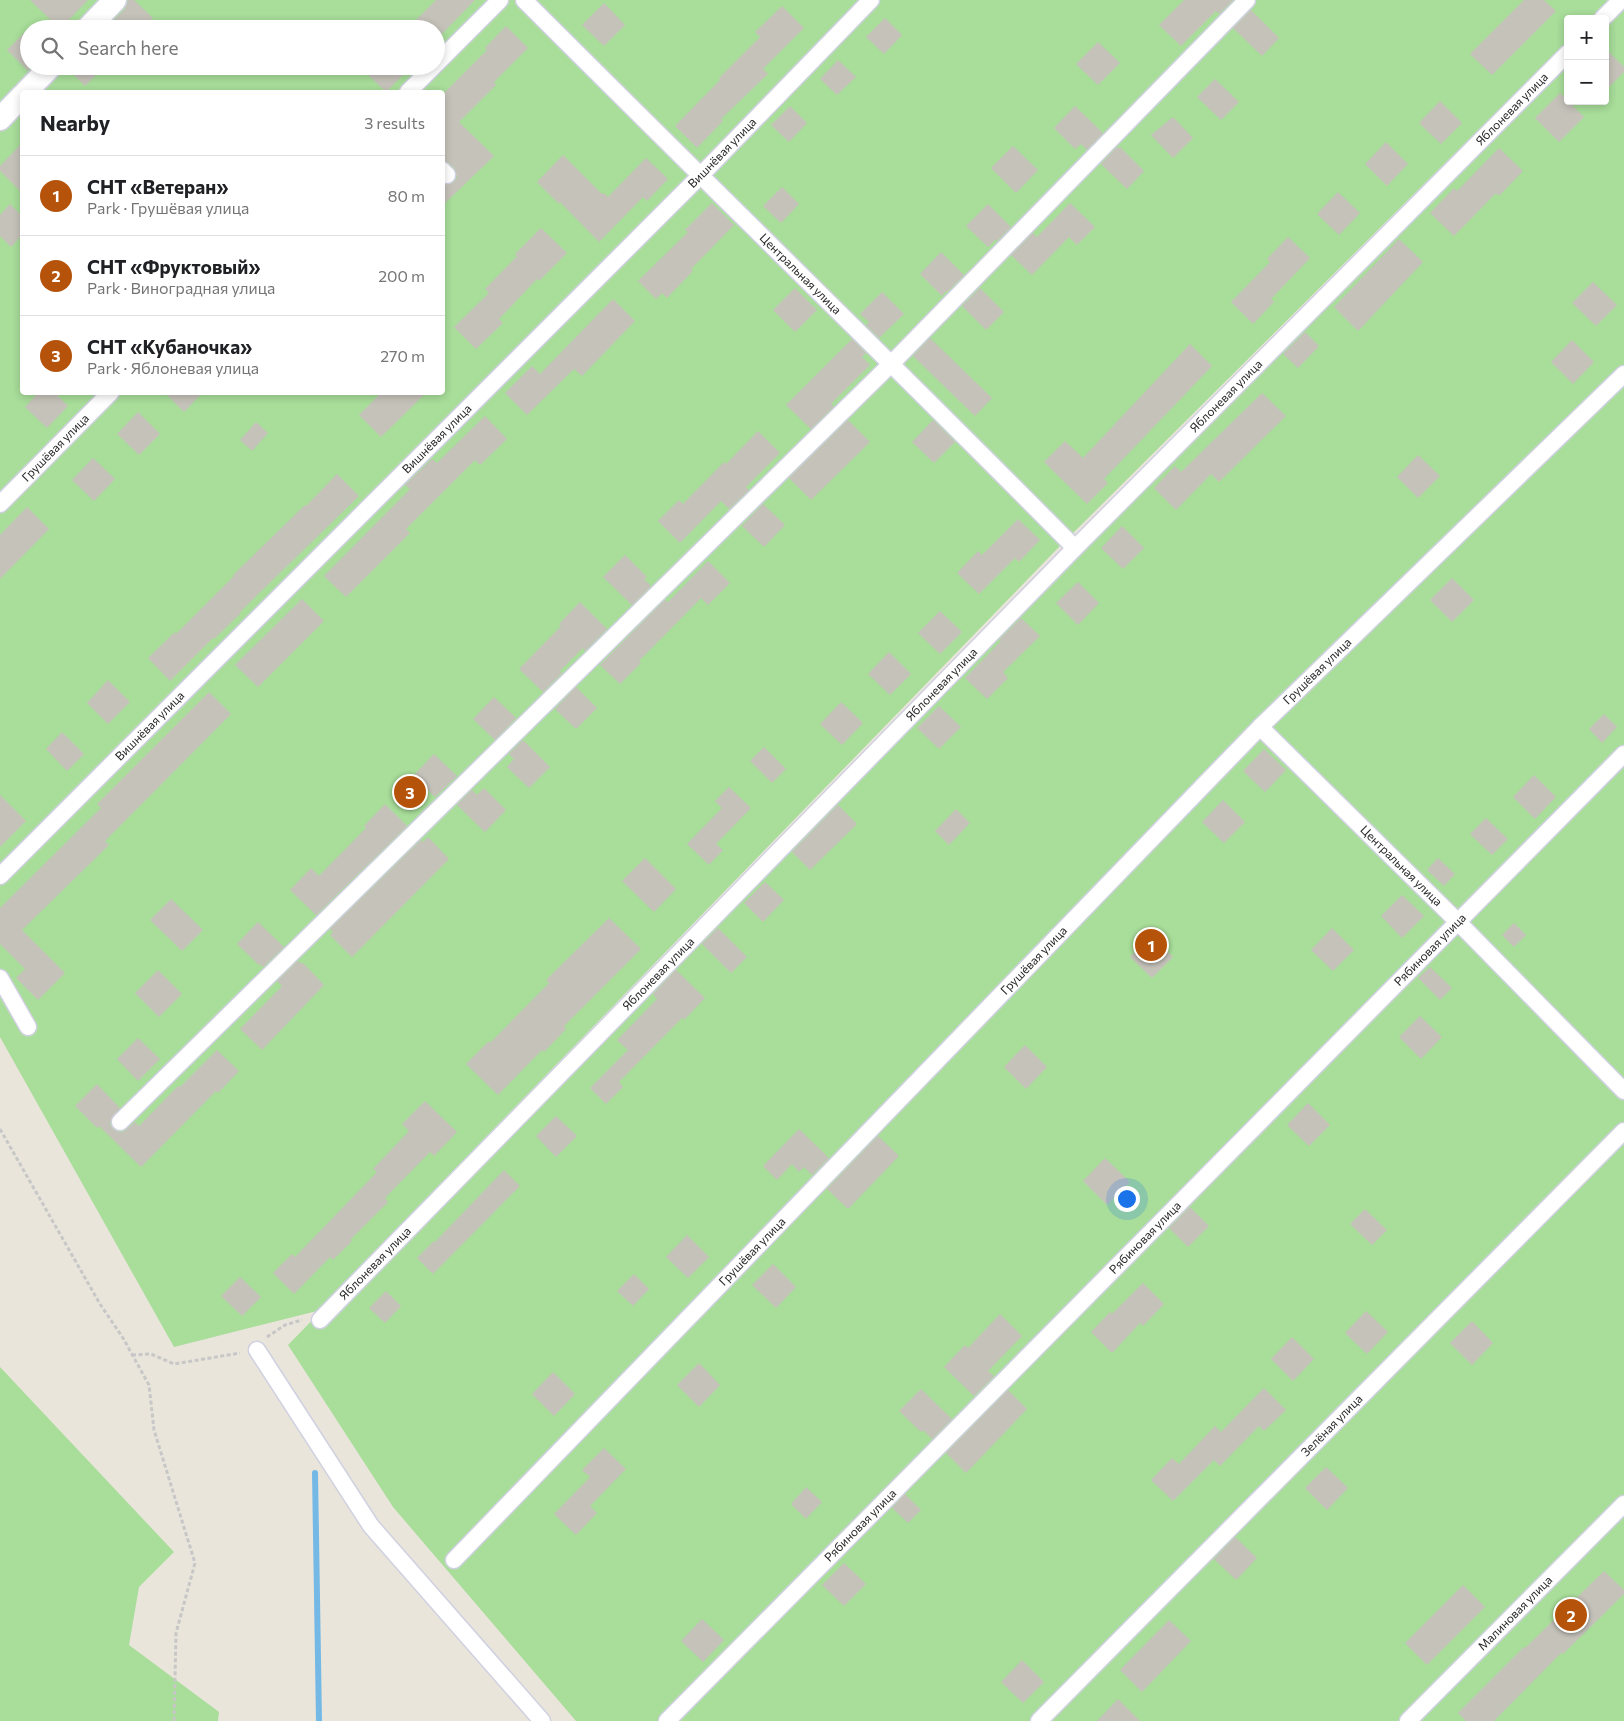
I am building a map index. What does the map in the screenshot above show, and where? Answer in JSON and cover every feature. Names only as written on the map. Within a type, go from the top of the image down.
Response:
[{"type":"street","points":[[96,20],[115,0]]},
{"type":"street","points":[[445,55],[500,0]]},
{"type":"street","name":"Центральная улица","points":[[524,0],[700,176],[892,363],[1075,548]]},
{"type":"street","name":"Вишнёвая улица","points":[[0,876],[700,176],[870,0]]},
{"type":"street","points":[[120,1122],[892,363],[1247,0]]},
{"type":"street","points":[[1606,15],[1621,0]]},
{"type":"street","name":"Яблоневая улица","points":[[320,1320],[1075,548],[1564,57]]},
{"type":"street","points":[[28,90],[42,75]]},
{"type":"street","points":[[410,90],[425,75]]},
{"type":"street","points":[[0,119],[20,98]]},
{"type":"street","name":"Грушёвая улица","points":[[454,1560],[1260,727],[1624,374]]},
{"type":"street","name":"Грушёвая улица","points":[[0,504],[108,395]]},
{"type":"street","name":"Центральная улица","points":[[1260,727],[1457,921],[1624,1091]]},
{"type":"street","name":"Рябиновая улица","points":[[667,1721],[1624,754]]},
{"type":"street","points":[[0,978],[28,1026]]},
{"type":"street","name":"Зелёная улица","points":[[1039,1721],[1624,1131]]},
{"type":"street","points":[[257,1350],[371,1526],[542,1721]]},
{"type":"street","name":"Малиновая улица","points":[[1408,1721],[1624,1504]]},
{"type":"street","points":[[1418,1721],[1624,1515]]},
{"type":"path","points":[[0,1129],[100,1304],[149,1385],[154,1430],[195,1563],[176,1633],[174,1721]]},
{"type":"path","points":[[132,1354],[151,1354],[174,1364],[257,1350],[265,1338],[285,1325],[304,1319],[320,1320]]},
{"type":"green space","points":[[0,0],[1609,0],[1594,15],[1564,15],[1564,45],[1059,547],[317,1311],[174,1347],[0,1037]]},
{"type":"green space","points":[[1624,0],[1624,1506],[1411,1721],[576,1721],[393,1507],[288,1345],[1069,545],[1564,49],[1564,105],[1609,105],[1609,15]]},
{"type":"green space","points":[[0,1367],[174,1552],[139,1587],[129,1645],[219,1712],[218,1721],[0,1721]]},
{"type":"green space","points":[[1624,1508],[1624,1721],[1413,1721]]},
{"type":"building","points":[[30,0],[88,0],[69,20],[51,20]]},
{"type":"building","points":[[128,0],[134,0],[153,18],[151,20],[114,20],[125,9]]},
{"type":"building","points":[[436,0],[475,0],[445,31],[445,20],[416,20]]},
{"type":"building","points":[[1184,0],[1233,0],[1219,14],[1216,11],[1181,46],[1159,25]]},
{"type":"building","points":[[1524,0],[1544,0],[1556,11],[1492,75],[1470,54]]},
{"type":"building","points":[[604,3],[625,25],[604,46],[582,25]]},
{"type":"building","points":[[782,6],[804,28],[763,69],[768,74],[721,119],[723,121],[697,148],[675,126],[760,37],[755,32]]},
{"type":"building","points":[[1251,10],[1279,38],[1262,56],[1233,28]]},
{"type":"building","points":[[885,18],[902,35],[884,54],[866,37]]},
{"type":"building","points":[[506,26],[528,48],[494,82],[496,85],[459,122],[494,156],[445,203],[445,184],[454,182],[457,177],[454,168],[445,161],[445,92],[487,50],[485,48]]},
{"type":"building","points":[[20,37],[20,63],[7,50]]},
{"type":"building","points":[[1098,42],[1120,63],[1098,85],[1076,64]]},
{"type":"building","points":[[1609,52],[1624,67],[1624,72],[1609,87]]},
{"type":"building","points":[[838,60],[856,77],[837,95],[820,79]]},
{"type":"building","points":[[74,75],[96,75],[85,86]]},
{"type":"building","points":[[368,75],[403,75],[388,90],[384,90]]},
{"type":"building","points":[[1215,79],[1239,102],[1221,120],[1197,97]]},
{"type":"building","points":[[1560,93],[1564,97],[1564,105],[1572,105],[1584,117],[1559,142],[1535,118]]},
{"type":"building","points":[[1440,101],[1462,123],[1441,144],[1419,123]]},
{"type":"building","points":[[790,106],[807,123],[789,142],[771,125]]},
{"type":"building","points":[[1075,106],[1103,133],[1087,150],[1081,144],[1075,149],[1054,128]]},
{"type":"building","points":[[1173,117],[1193,138],[1173,158],[1151,135]]},
{"type":"building","points":[[1386,142],[1408,164],[1387,186],[1365,164]]},
{"type":"building","points":[[20,145],[20,191],[0,171],[0,166]]},
{"type":"building","points":[[1013,146],[1038,170],[1016,193],[991,168]]},
{"type":"building","points":[[1117,147],[1120,147],[1144,171],[1127,189],[1101,164]]},
{"type":"building","points":[[1499,148],[1523,171],[1499,196],[1496,193],[1454,236],[1430,213],[1454,188],[1457,191]]},
{"type":"building","points":[[563,155],[602,194],[604,193],[608,197],[646,158],[668,179],[647,201],[643,197],[599,242],[560,202],[559,204],[537,182]]},
{"type":"building","points":[[782,187],[799,204],[781,223],[763,206]]},
{"type":"building","points":[[1338,192],[1360,213],[1339,235],[1317,214]]},
{"type":"building","points":[[712,203],[734,225],[691,269],[693,271],[667,298],[662,293],[656,299],[638,281],[688,232],[685,230]]},
{"type":"building","points":[[1070,203],[1095,227],[1077,245],[1069,237],[1032,275],[1011,255],[1033,233],[1037,237]]},
{"type":"building","points":[[10,204],[20,214],[20,237],[11,247],[0,236],[0,215]]},
{"type":"building","points":[[988,204],[1011,227],[988,247],[966,226]]},
{"type":"building","points":[[541,228],[567,253],[539,281],[537,279],[499,319],[503,323],[476,349],[454,327],[489,293],[485,289],[517,256],[515,254]]},
{"type":"building","points":[[1288,237],[1310,258],[1271,299],[1274,302],[1253,324],[1231,302],[1270,262],[1267,259]]},
{"type":"building","points":[[1399,239],[1423,262],[1358,331],[1334,307]]},
{"type":"building","points":[[941,252],[964,275],[942,296],[920,274]]},
{"type":"building","points":[[1593,282],[1617,305],[1596,326],[1572,303]]},
{"type":"building","points":[[795,288],[817,310],[795,332],[773,310]]},
{"type":"building","points":[[980,288],[1004,312],[986,330],[962,306]]},
{"type":"building","points":[[882,292],[904,314],[879,338],[866,325],[869,322],[860,314]]},
{"type":"building","points":[[613,299],[635,321],[582,376],[574,369],[527,415],[505,393],[532,366],[540,374]]},
{"type":"building","points":[[1305,332],[1319,346],[1298,368],[1283,354]]},
{"type":"building","points":[[930,338],[992,398],[975,416],[913,356]]},
{"type":"building","points":[[852,339],[866,353],[862,357],[870,365],[831,404],[834,406],[811,429],[786,405]]},
{"type":"building","points":[[1572,340],[1594,362],[1573,384],[1551,362]]},
{"type":"building","points":[[1190,344],[1212,366],[1104,479],[1108,483],[1087,504],[1044,462],[1065,441],[1083,458]]},
{"type":"building","points":[[1262,393],[1286,416],[1219,482],[1211,474],[1176,510],[1154,488],[1175,466],[1181,472]]},
{"type":"building","points":[[36,395],[57,395],[68,406],[47,428],[25,407]]},
{"type":"building","points":[[167,395],[200,395],[184,412]]},
{"type":"building","points":[[379,395],[424,395],[381,437],[359,415]]},
{"type":"building","points":[[138,412],[160,434],[139,455],[117,434]]},
{"type":"building","points":[[485,416],[507,439],[480,465],[475,460],[406,529],[410,533],[346,597],[324,576],[410,489],[405,485],[432,459],[437,463]]},
{"type":"building","points":[[848,420],[870,442],[811,500],[789,478]]},
{"type":"building","points":[[933,420],[955,442],[934,463],[912,442]]},
{"type":"building","points":[[256,422],[268,433],[252,451],[240,440]]},
{"type":"building","points":[[758,431],[780,453],[746,487],[749,490],[729,509],[721,501],[680,543],[658,521],[679,500],[683,504],[724,462],[726,464]]},
{"type":"building","points":[[1418,455],[1440,476],[1418,498],[1397,477]]},
{"type":"building","points":[[93,458],[115,479],[94,501],[72,480]]},
{"type":"building","points":[[337,474],[359,496],[170,681],[148,658],[175,632],[176,634],[233,575]]},
{"type":"building","points":[[763,504],[785,525],[764,547],[742,526]]},
{"type":"building","points":[[27,507],[49,529],[0,579],[0,535]]},
{"type":"building","points":[[1018,519],[1040,540],[1019,562],[1015,558],[979,594],[957,573],[978,551],[982,555]]},
{"type":"building","points":[[1122,526],[1144,548],[1123,569],[1101,548]]},
{"type":"building","points":[[625,555],[647,577],[644,579],[651,586],[632,605],[603,577]]},
{"type":"building","points":[[708,561],[730,583],[708,605],[701,598],[639,661],[641,663],[620,684],[600,665],[665,600],[668,602]]},
{"type":"building","points":[[1452,578],[1474,600],[1452,622],[1430,600]]},
{"type":"building","points":[[1078,582],[1099,603],[1078,625],[1056,603]]},
{"type":"building","points":[[302,599],[324,621],[258,687],[235,665]]},
{"type":"building","points":[[580,602],[607,629],[585,651],[583,648],[560,671],[562,673],[543,692],[519,669],[561,626],[559,624]]},
{"type":"building","points":[[940,611],[962,632],[940,654],[918,633]]},
{"type":"building","points":[[1021,618],[1040,636],[1003,672],[1008,678],[987,699],[965,678]]},
{"type":"building","points":[[889,652],[911,674],[890,695],[868,674]]},
{"type":"building","points":[[108,680],[130,702],[108,724],[87,703]]},
{"type":"building","points":[[576,687],[597,708],[576,729],[555,709]]},
{"type":"building","points":[[209,692],[231,714],[105,841],[109,845],[22,930],[65,973],[38,1000],[16,978],[25,969],[0,944],[0,908],[101,808],[97,804]]},
{"type":"building","points":[[494,697],[516,718],[495,740],[473,719]]},
{"type":"building","points":[[841,702],[863,723],[842,745],[820,724]]},
{"type":"building","points":[[939,706],[961,727],[939,749],[917,728]]},
{"type":"building","points":[[1604,714],[1617,727],[1602,743],[1589,729]]},
{"type":"building","points":[[62,732],[84,754],[67,771],[46,749]]},
{"type":"building","points":[[523,740],[550,767],[529,788],[507,767],[514,759],[509,754]]},
{"type":"building","points":[[764,747],[786,769],[772,783],[750,761]]},
{"type":"building","points":[[1264,749],[1286,770],[1265,792],[1243,771]]},
{"type":"building","points":[[434,754],[457,776],[435,797],[413,776]]},
{"type":"building","points":[[1534,775],[1556,797],[1535,819],[1513,797]]},
{"type":"building","points":[[729,787],[751,808],[716,844],[723,850],[709,865],[687,844],[722,808],[715,801]]},
{"type":"building","points":[[484,788],[506,810],[485,832],[457,805],[472,790],[477,795]]},
{"type":"building","points":[[0,795],[26,821],[0,847]]},
{"type":"building","points":[[1223,800],[1245,822],[1224,843],[1202,822]]},
{"type":"building","points":[[385,804],[407,826],[316,915],[290,890],[311,868],[319,876],[366,828],[364,826]]},
{"type":"building","points":[[838,805],[857,824],[810,870],[792,852]]},
{"type":"building","points":[[956,809],[970,823],[949,845],[935,831]]},
{"type":"building","points":[[1486,818],[1508,839],[1492,855],[1470,834]]},
{"type":"building","points":[[428,837],[449,859],[352,957],[330,935],[333,932],[330,929],[421,840],[423,842]]},
{"type":"building","points":[[645,858],[676,889],[654,912],[622,881]]},
{"type":"building","points":[[1438,858],[1455,874],[1444,886],[1427,870]]},
{"type":"building","points":[[765,882],[784,900],[763,922],[744,903]]},
{"type":"building","points":[[1402,895],[1424,916],[1402,938],[1381,916]]},
{"type":"building","points":[[171,899],[203,930],[182,951],[150,920]]},
{"type":"building","points":[[609,918],[641,949],[564,1026],[566,1029],[544,1052],[542,1050],[498,1095],[466,1064],[489,1041],[490,1043],[549,983],[546,980]]},
{"type":"building","points":[[258,922],[284,947],[263,967],[237,944]]},
{"type":"building","points":[[1514,923],[1526,935],[1514,947],[1502,935]]},
{"type":"building","points":[[718,928],[747,957],[731,973],[702,944]]},
{"type":"building","points":[[1332,928],[1354,950],[1333,971],[1311,950]]},
{"type":"building","points":[[1151,935],[1173,957],[1152,978],[1130,957]]},
{"type":"building","points":[[298,961],[303,963],[324,985],[262,1050],[240,1029],[282,986],[277,981]]},
{"type":"building","points":[[1430,967],[1452,988],[1440,1000],[1418,978]]},
{"type":"building","points":[[158,970],[182,994],[159,1017],[135,993]]},
{"type":"building","points":[[676,970],[705,998],[684,1020],[682,1018],[619,1082],[623,1087],[606,1104],[590,1088],[628,1050],[617,1040],[657,999],[653,994]]},
{"type":"building","points":[[1420,1016],[1442,1037],[1421,1059],[1399,1037]]},
{"type":"building","points":[[138,1038],[160,1059],[138,1081],[117,1059]]},
{"type":"building","points":[[1025,1045],[1047,1067],[1026,1089],[1004,1067]]},
{"type":"building","points":[[217,1050],[239,1071],[218,1093],[216,1091],[141,1167],[99,1126],[97,1128],[75,1106],[97,1084],[120,1108],[111,1119],[110,1125],[113,1129],[123,1132],[135,1122],[139,1126]]},
{"type":"building","points":[[425,1101],[457,1132],[434,1156],[430,1152],[385,1198],[388,1202],[350,1240],[352,1241],[333,1260],[330,1257],[294,1294],[273,1273],[292,1254],[295,1257],[377,1172],[373,1169],[409,1131],[402,1124]]},
{"type":"building","points":[[1308,1103],[1330,1125],[1309,1146],[1287,1125]]},
{"type":"building","points":[[556,1116],[577,1136],[556,1157],[536,1136]]},
{"type":"building","points":[[799,1129],[829,1158],[812,1175],[804,1167],[799,1172],[792,1164],[777,1180],[763,1166]]},
{"type":"building","points":[[878,1136],[899,1156],[848,1209],[827,1189]]},
{"type":"building","points":[[1105,1158],[1130,1182],[1107,1205],[1083,1181]]},
{"type":"building","points":[[504,1170],[520,1186],[433,1274],[417,1258],[435,1242]]},
{"type":"building","points":[[1190,1207],[1209,1226],[1188,1247],[1169,1228]]},
{"type":"building","points":[[1365,1209],[1387,1230],[1372,1245],[1350,1224]]},
{"type":"building","points":[[687,1235],[709,1257],[688,1278],[666,1257]]},
{"type":"building","points":[[773,1264],[796,1287],[776,1308],[752,1285]]},
{"type":"building","points":[[634,1274],[649,1289],[633,1306],[617,1291]]},
{"type":"building","points":[[240,1277],[261,1297],[242,1316],[221,1296]]},
{"type":"building","points":[[1143,1283],[1164,1304],[1143,1326],[1140,1323],[1112,1353],[1091,1332],[1110,1312],[1112,1314]]},
{"type":"building","points":[[386,1291],[401,1306],[385,1323],[369,1308]]},
{"type":"building","points":[[1366,1311],[1388,1332],[1367,1354],[1345,1333]]},
{"type":"building","points":[[1000,1314],[1022,1336],[988,1371],[994,1376],[974,1396],[944,1367],[965,1345],[968,1348]]},
{"type":"building","points":[[1472,1321],[1493,1343],[1472,1365],[1450,1343]]},
{"type":"building","points":[[1292,1337],[1314,1359],[1293,1381],[1271,1359]]},
{"type":"building","points":[[699,1363],[720,1385],[699,1407],[677,1385]]},
{"type":"building","points":[[553,1372],[575,1394],[554,1416],[532,1394]]},
{"type":"building","points":[[1264,1388],[1286,1410],[1264,1431],[1259,1426],[1220,1466],[1214,1460],[1173,1501],[1151,1480],[1172,1458],[1179,1464],[1215,1426],[1221,1432]]},
{"type":"building","points":[[921,1389],[952,1419],[932,1439],[923,1430],[921,1432],[899,1411]]},
{"type":"building","points":[[1008,1390],[1027,1409],[966,1473],[946,1453]]},
{"type":"building","points":[[604,1448],[626,1469],[590,1506],[597,1513],[576,1535],[554,1514],[590,1477],[582,1470]]},
{"type":"building","points":[[1326,1467],[1348,1488],[1327,1510],[1305,1488]]},
{"type":"building","points":[[806,1487],[822,1502],[806,1519],[791,1504]]},
{"type":"building","points":[[905,1494],[921,1510],[908,1523],[892,1508]]},
{"type":"building","points":[[1235,1537],[1257,1558],[1236,1580],[1214,1559]]},
{"type":"building","points":[[844,1563],[866,1584],[844,1606],[822,1585]]},
{"type":"building","points":[[1604,1571],[1624,1590],[1624,1594],[1563,1654],[1561,1653],[1494,1721],[1466,1721],[1458,1713]]},
{"type":"building","points":[[1463,1585],[1485,1607],[1427,1665],[1405,1643]]},
{"type":"building","points":[[702,1619],[724,1640],[703,1662],[681,1641]]},
{"type":"building","points":[[1169,1620],[1191,1641],[1142,1692],[1120,1670]]},
{"type":"building","points":[[1022,1660],[1044,1682],[1023,1703],[1001,1682]]},
{"type":"building","points":[[1118,1699],[1140,1721],[1097,1721]]},
{"type":"waterway","points":[[315,1473],[319,1721]]},
{"type":"place","name":"СНТ «Кубаночка»","points":[[410,792]]},
{"type":"place","name":"СНТ «Ветеран»","points":[[1151,945]]},
{"type":"place","name":"СНТ «Фруктовый»","points":[[1571,1615]]}]
